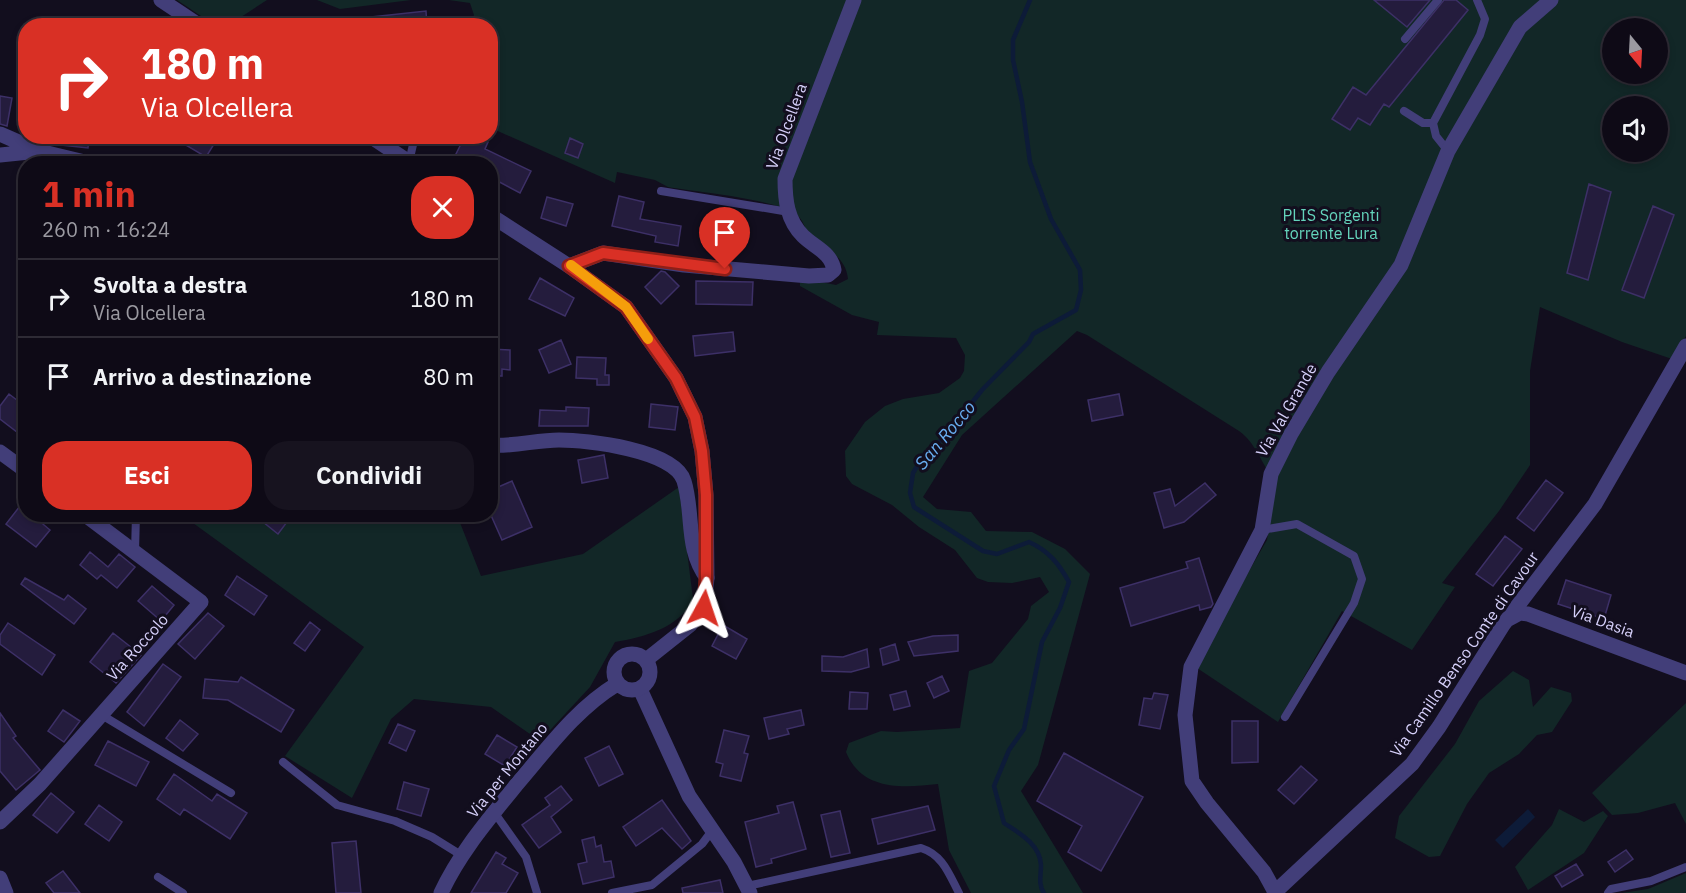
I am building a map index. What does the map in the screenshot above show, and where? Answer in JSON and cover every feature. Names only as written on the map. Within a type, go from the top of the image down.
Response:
[{"type":"street","points":[[161,0],[188,18]]},
{"type":"street","name":"Via Olcellera","points":[[569,266],[603,253],[684,265],[809,276],[828,275],[834,270],[828,255],[802,235],[789,212],[785,179],[854,0]]},
{"type":"street","name":"Via Val Grande","points":[[1274,892],[1264,872],[1207,803],[1192,781],[1185,715],[1191,667],[1262,530],[1270,474],[1328,372],[1401,265],[1448,151],[1520,27],[1551,0]]},
{"type":"street","points":[[0,134],[18,142]]},
{"type":"street","points":[[23,144],[60,156]]},
{"type":"street","points":[[382,144],[400,156]]},
{"type":"street","points":[[0,155],[39,151]]},
{"type":"street","points":[[498,223],[569,266],[626,307],[676,378],[695,417],[702,451],[706,495],[704,608],[690,625],[646,660]]},
{"type":"street","name":"Via Camillo Benso Conte di Cavour","points":[[1274,892],[1412,764],[1507,620],[1595,504],[1686,346]]},
{"type":"street","points":[[498,444],[560,440],[650,454],[667,462],[679,471],[685,483],[691,537],[699,568],[706,578]]},
{"type":"street","points":[[0,452],[18,465]]},
{"type":"street","name":"Via Roccolo","points":[[0,822],[40,784],[201,602],[94,522]]},
{"type":"street","name":"Via Dasia","points":[[1507,620],[1520,613],[1528,614],[1686,672]]},
{"type":"street","points":[[631,653],[646,660],[650,676],[640,689],[632,691],[617,684],[613,677],[617,661],[631,653]]},
{"type":"street","name":"Via per Montano","points":[[441,893],[461,855],[561,731],[597,697],[617,684]]},
{"type":"street","points":[[640,689],[689,796],[711,832],[734,862],[748,889]]},
{"type":"street","points":[[0,878],[6,893]]},
{"type":"lane","points":[[1405,39],[1438,0]]},
{"type":"lane","points":[[1448,151],[1436,136],[1433,123],[1439,107],[1480,35],[1485,19],[1477,0]]},
{"type":"lane","points":[[1404,111],[1423,123],[1433,123]]},
{"type":"lane","points":[[661,191],[789,212]]},
{"type":"lane","points":[[135,553],[136,522]]},
{"type":"lane","points":[[1262,530],[1297,524],[1354,556],[1362,579],[1354,603],[1285,717]]},
{"type":"lane","points":[[100,714],[231,793]]},
{"type":"lane","points":[[283,762],[337,806],[395,822],[432,837],[461,855]]},
{"type":"lane","points":[[494,812],[526,857],[537,893]]},
{"type":"lane","points":[[612,893],[652,885],[702,844],[711,832]]},
{"type":"lane","points":[[748,889],[921,848],[933,852],[941,860],[959,893]]},
{"type":"lane","points":[[1608,893],[1611,889],[1651,881],[1686,867]]},
{"type":"lane","points":[[159,877],[183,893]]},
{"type":"green space","points":[[177,0],[267,0],[239,18],[205,18]]},
{"type":"green space","points":[[317,0],[411,0],[340,9]]},
{"type":"green space","name":"PLIS Sorgenti torrente Lura","points":[[449,0],[1686,0],[1686,336],[1672,359],[1622,342],[1540,307],[1530,371],[1530,465],[1499,511],[1442,583],[1455,587],[1412,650],[1342,611],[1278,722],[1197,668],[1203,650],[1267,540],[1275,481],[1255,448],[1239,431],[1087,335],[1077,331],[962,435],[923,497],[937,509],[971,512],[986,531],[1032,532],[1065,549],[1090,574],[1038,765],[1021,791],[1083,893],[971,893],[949,850],[938,784],[897,786],[873,780],[853,765],[846,752],[849,743],[881,731],[960,728],[969,671],[992,663],[1028,619],[1031,606],[1049,592],[1040,577],[1012,583],[988,582],[977,578],[955,550],[919,527],[892,505],[852,484],[846,476],[845,451],[865,422],[885,406],[903,399],[939,393],[960,378],[964,371],[965,355],[956,338],[877,335],[879,322],[852,315],[800,286],[800,278],[836,285],[848,279],[847,272],[840,260],[810,237],[800,218],[788,210],[736,197],[668,187],[655,180],[617,172],[615,183],[498,131],[498,18],[472,18],[474,15],[470,3]]},
{"type":"green space","points":[[679,487],[693,599],[679,617],[660,630],[615,642],[590,687],[540,741],[491,707],[414,699],[391,719],[352,798],[285,756],[364,647],[192,522],[460,522],[481,576],[583,554]]},
{"type":"green space","points":[[1513,671],[1529,680],[1533,707],[1551,687],[1571,693],[1572,701],[1552,732],[1537,735],[1519,754],[1489,773],[1467,804],[1440,856],[1429,857],[1395,838],[1399,816],[1455,744],[1479,701]]},
{"type":"green space","points":[[1686,703],[1686,824],[1675,803],[1638,813],[1612,815],[1592,793]]},
{"type":"green space","points":[[1559,809],[1584,822],[1603,811],[1608,816],[1584,853],[1528,890],[1515,867],[1552,825]]},
{"type":"green space","points":[[1686,873],[1686,893],[1622,893],[1648,889]]},
{"type":"water","points":[[1528,809],[1535,817],[1503,848],[1495,840]]},
{"type":"building","points":[[1374,0],[1430,0],[1407,27]]},
{"type":"building","points":[[1444,0],[1456,0],[1468,10],[1389,107],[1384,104],[1370,125],[1358,118],[1350,130],[1332,119],[1353,87],[1366,95]]},
{"type":"building","points":[[426,11],[426,18],[362,18]]},
{"type":"building","points":[[0,96],[12,98],[7,126],[0,124]]},
{"type":"building","points":[[570,138],[583,144],[578,158],[565,153]]},
{"type":"building","points":[[52,144],[88,144],[88,148]]},
{"type":"building","points":[[184,144],[214,144],[204,156]]},
{"type":"building","points":[[461,144],[487,144],[485,149],[531,171],[520,193],[498,181],[498,156],[455,156]]},
{"type":"building","points":[[1589,184],[1611,192],[1588,280],[1567,273]]},
{"type":"building","points":[[619,196],[644,202],[640,219],[681,226],[678,246],[655,242],[656,236],[612,226]]},
{"type":"building","points":[[547,197],[573,204],[566,226],[541,218]]},
{"type":"building","points":[[1653,206],[1674,215],[1644,298],[1622,290]]},
{"type":"building","points":[[709,221],[733,227],[728,249],[704,243]]},
{"type":"building","points":[[661,271],[679,286],[661,304],[645,287]]},
{"type":"building","points":[[540,278],[574,298],[565,316],[529,299]]},
{"type":"building","points":[[696,281],[753,282],[752,305],[696,304]]},
{"type":"building","points":[[733,332],[735,351],[695,356],[693,336]]},
{"type":"building","points":[[561,340],[571,364],[549,373],[539,350]]},
{"type":"building","points":[[498,349],[510,350],[510,370],[502,369],[502,376],[498,376]]},
{"type":"building","points":[[577,357],[606,358],[605,375],[609,375],[609,385],[597,385],[597,379],[576,378]]},
{"type":"building","points":[[9,394],[18,401],[18,433],[0,419],[0,406]]},
{"type":"building","points":[[1119,394],[1123,415],[1092,421],[1088,400]]},
{"type":"building","points":[[651,404],[678,407],[675,430],[649,427]]},
{"type":"building","points":[[566,407],[589,408],[588,426],[539,426],[540,410],[566,411]]},
{"type":"building","points":[[604,455],[608,478],[582,483],[578,460]]},
{"type":"building","points":[[1546,480],[1563,493],[1534,531],[1517,518]]},
{"type":"building","points":[[512,481],[532,527],[502,540],[494,522],[498,522],[498,487]]},
{"type":"building","points":[[1205,483],[1216,495],[1184,522],[1164,528],[1154,493],[1170,489],[1175,506]]},
{"type":"building","points":[[18,509],[18,522],[40,522],[50,530],[36,547],[6,524]]},
{"type":"building","points":[[263,522],[287,522],[278,534]]},
{"type":"building","points":[[1505,536],[1522,549],[1493,586],[1476,574]]},
{"type":"building","points":[[90,552],[108,567],[119,554],[135,567],[117,588],[101,575],[97,579],[80,565]]},
{"type":"building","points":[[1199,558],[1213,604],[1211,607],[1200,610],[1199,605],[1131,626],[1120,588],[1188,568],[1186,562]]},
{"type":"building","points":[[237,576],[267,596],[254,615],[225,595]]},
{"type":"building","points":[[25,578],[64,600],[68,595],[86,609],[74,624],[21,584]]},
{"type":"building","points":[[1566,580],[1611,595],[1604,619],[1558,604]]},
{"type":"building","points":[[152,586],[174,605],[161,621],[138,601]]},
{"type":"building","points":[[208,613],[224,626],[195,659],[178,644]]},
{"type":"building","points":[[310,622],[320,630],[305,651],[294,643]]},
{"type":"building","points":[[8,623],[55,655],[42,675],[0,644],[0,635]]},
{"type":"building","points":[[723,625],[747,639],[736,659],[712,646]]},
{"type":"building","points":[[113,633],[141,655],[116,683],[90,662]]},
{"type":"building","points":[[958,635],[958,651],[914,656],[908,642],[933,636]]},
{"type":"building","points":[[895,644],[899,660],[883,665],[880,649]]},
{"type":"building","points":[[867,649],[869,667],[851,672],[822,671],[822,656],[843,657]]},
{"type":"building","points":[[163,664],[181,677],[144,726],[127,712]]},
{"type":"building","points":[[942,676],[949,691],[934,698],[927,683]]},
{"type":"building","points":[[241,677],[294,710],[281,732],[228,700],[203,698],[205,679],[238,682]]},
{"type":"building","points":[[906,691],[910,706],[894,710],[890,695]]},
{"type":"building","points":[[850,692],[868,693],[867,709],[849,709]]},
{"type":"building","points":[[1154,693],[1168,695],[1160,729],[1139,725],[1144,698],[1152,699]]},
{"type":"building","points":[[63,710],[80,721],[64,742],[48,731]]},
{"type":"building","points":[[801,710],[804,725],[787,729],[789,734],[769,739],[764,718]]},
{"type":"building","points":[[0,713],[16,736],[13,738],[40,770],[16,790],[0,771]]},
{"type":"building","points":[[180,720],[198,734],[183,751],[166,738]]},
{"type":"building","points":[[1232,721],[1258,721],[1258,762],[1232,763]]},
{"type":"building","points":[[398,724],[415,731],[406,751],[389,743]]},
{"type":"building","points":[[724,730],[749,736],[744,753],[748,754],[741,781],[720,776],[723,764],[716,762]]},
{"type":"building","points":[[497,735],[517,747],[505,766],[485,754]]},
{"type":"building","points":[[108,741],[149,762],[136,786],[95,765]]},
{"type":"building","points":[[609,746],[623,774],[599,786],[585,758]]},
{"type":"building","points":[[1064,753],[1143,797],[1101,871],[1068,852],[1082,826],[1037,801]]},
{"type":"building","points":[[1301,766],[1317,780],[1294,804],[1278,790]]},
{"type":"building","points":[[174,774],[212,801],[217,794],[247,813],[230,839],[184,809],[180,815],[157,799]]},
{"type":"building","points":[[404,782],[429,789],[421,816],[397,809]]},
{"type":"building","points":[[561,786],[572,800],[551,817],[561,832],[539,848],[522,825],[550,805],[545,798]]},
{"type":"building","points":[[51,793],[74,812],[57,833],[33,815]]},
{"type":"building","points":[[662,800],[691,841],[682,849],[662,828],[636,846],[623,827]]},
{"type":"building","points":[[793,802],[806,849],[771,859],[772,863],[756,867],[745,822],[779,813],[777,806]]},
{"type":"building","points":[[99,805],[122,822],[109,841],[85,824]]},
{"type":"building","points":[[928,806],[935,830],[878,844],[872,819]]},
{"type":"building","points":[[840,811],[850,853],[831,857],[821,815]]},
{"type":"building","points":[[594,837],[596,847],[601,845],[604,862],[611,861],[614,877],[583,884],[578,864],[587,862],[582,840]]},
{"type":"building","points":[[356,841],[361,893],[336,893],[332,843]]},
{"type":"building","points":[[1626,850],[1633,859],[1615,872],[1608,862]]},
{"type":"building","points":[[496,852],[506,858],[502,864],[518,873],[506,893],[471,893]]},
{"type":"building","points":[[1576,864],[1583,875],[1562,887],[1555,876]]},
{"type":"building","points":[[63,871],[80,893],[54,893],[46,883]]},
{"type":"building","points":[[720,880],[723,893],[683,893],[682,888]]},
{"type":"waterway","name":"San Rocco","points":[[1030,0],[1013,40],[1013,60],[1022,102],[1030,162],[1051,219],[1080,270],[1081,290],[1076,310],[1033,334],[1029,342],[982,390],[948,433],[921,460],[913,473],[910,493],[914,507],[983,551],[997,554],[1029,542],[1053,559],[1069,582],[1060,608],[1042,642],[1024,729],[1009,750],[994,786],[1004,823],[1028,840],[1037,851],[1041,865],[1040,883],[1044,893]]},
{"type":"slow traffic","points":[[571,265],[569,266],[626,307],[648,339]]},
{"type":"route","points":[[704,608],[706,495],[702,451],[695,417],[676,378],[626,307],[569,266],[577,261],[603,253],[725,269]]}]
